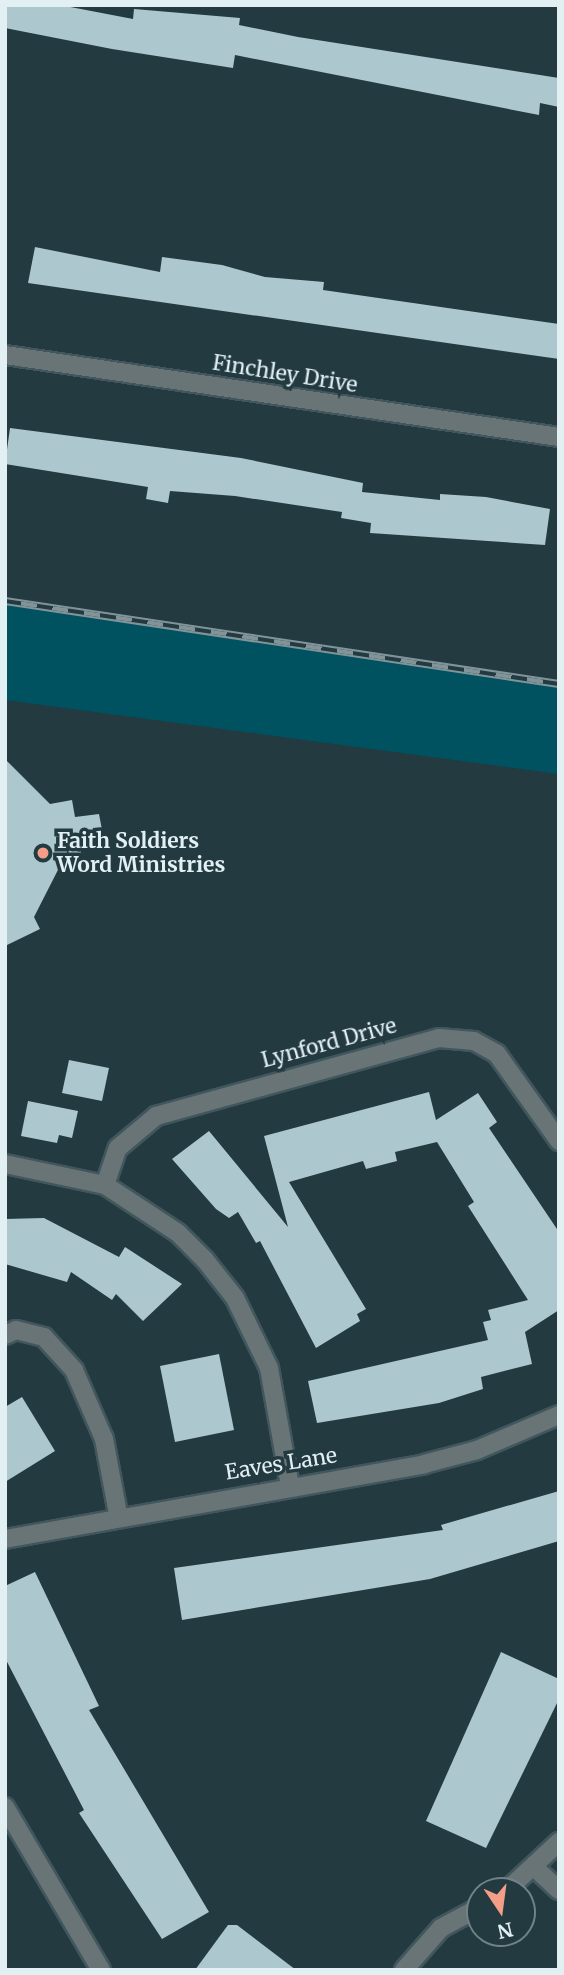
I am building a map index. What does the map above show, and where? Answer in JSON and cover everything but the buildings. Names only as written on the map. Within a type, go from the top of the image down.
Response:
[{"type":"street","name":"Finchley Drive","points":[[5,355],[559,438]]},
{"type":"street","name":"Lynford Drive","points":[[106,1185],[118,1147],[156,1116],[439,1038],[474,1041],[497,1054],[559,1142]]},
{"type":"street","points":[[5,1164],[106,1185],[178,1233],[234,1298],[269,1368],[290,1486]]},
{"type":"street","points":[[5,1335],[16,1330],[44,1337],[74,1370],[104,1439],[118,1514]]},
{"type":"street","name":"Eaves Lane","points":[[5,1539],[118,1514],[290,1486],[477,1450],[559,1415]]},
{"type":"street","points":[[5,1807],[101,1970]]},
{"type":"street","points":[[522,1877],[559,1842]]},
{"type":"street","points":[[534,1867],[559,1890]]},
{"type":"street","points":[[404,1970],[441,1928],[466,1915]]},
{"type":"shaded area","points":[[5,604],[559,686],[559,774],[5,700]]},
{"type":"railway","points":[[5,601],[559,684]]},
{"type":"place","name":"Faith Soldiers Word Ministries","points":[[43,853]]}]
